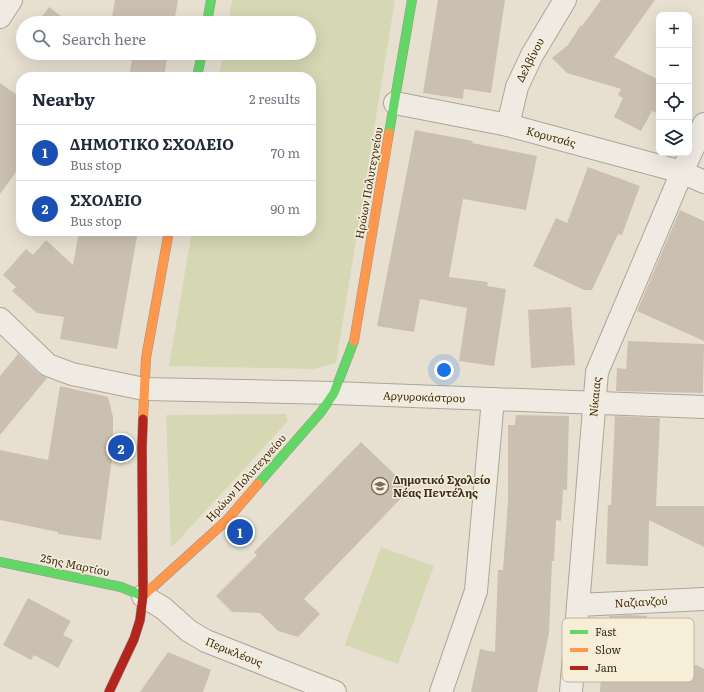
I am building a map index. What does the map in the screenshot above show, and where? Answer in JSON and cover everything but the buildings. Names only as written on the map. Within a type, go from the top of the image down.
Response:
[{"type":"main road","points":[[209,16],[212,0]]},
{"type":"main road","name":"Ηρώων Πολυτεχνείου","points":[[143,596],[227,520],[322,412],[334,393],[353,346],[412,0]]},
{"type":"main road","points":[[198,72],[201,60]]},
{"type":"main road","points":[[109,692],[134,639],[140,620],[143,596],[142,448],[146,358],[168,236]]},
{"type":"main road","name":"25ης Μαρτίου","points":[[0,562],[121,587],[143,596]]},
{"type":"street","points":[[0,16],[11,0]]},
{"type":"street","name":"Δελβίνου","points":[[508,125],[520,80],[532,55],[565,0]]},
{"type":"street","name":"Κορυτσάς","points":[[395,103],[508,125],[682,172],[704,182]]},
{"type":"street","name":"Νίκαιας","points":[[577,618],[597,372],[704,124]]},
{"type":"street","name":"Αργυροκάστρου","points":[[4,330],[48,365],[72,374],[144,389],[334,393],[704,407]]},
{"type":"street","points":[[441,692],[476,591],[493,399]]},
{"type":"street","name":"Περικλέους","points":[[143,596],[163,608],[190,631],[206,641],[335,692]]},
{"type":"street","name":"Ναζιανζού","points":[[578,605],[704,599]]},
{"type":"street","name":"Νίκαιας","points":[[571,692],[572,682]]},
{"type":"green space","points":[[232,0],[395,0],[336,363],[314,369],[169,366],[191,236],[316,236],[316,72],[220,72],[222,60],[316,60],[316,16],[229,16]]},
{"type":"green space","points":[[286,414],[288,421],[174,545],[171,546],[166,415]]},
{"type":"green space","points":[[381,547],[434,566],[398,664],[345,645]]},
{"type":"traffic: fast","points":[[208,16],[211,0]]},
{"type":"traffic: fast","points":[[389,133],[412,0]]},
{"type":"traffic: fast","points":[[198,72],[201,60]]},
{"type":"traffic: fast","points":[[258,484],[321,412],[334,393],[354,341]]},
{"type":"traffic: fast","points":[[0,562],[121,587],[143,596]]},
{"type":"traffic: slow","points":[[354,341],[389,133]]},
{"type":"traffic: slow","points":[[143,419],[146,358],[168,236]]},
{"type":"traffic: slow","points":[[143,596],[227,520],[258,484]]},
{"type":"traffic: jam","points":[[109,692],[134,639],[140,620],[143,596],[143,419]]},
{"type":"place","name":"ΣΧΟΛΕΙΟ","points":[[121,448]]},
{"type":"place","name":"Δημοτικό Σχολείο Νέας Πεντέλης","points":[[380,486]]},
{"type":"place","name":"ΔΗΜΟΤΙΚΟ ΣΧΟΛΕΙΟ","points":[[240,532]]}]
